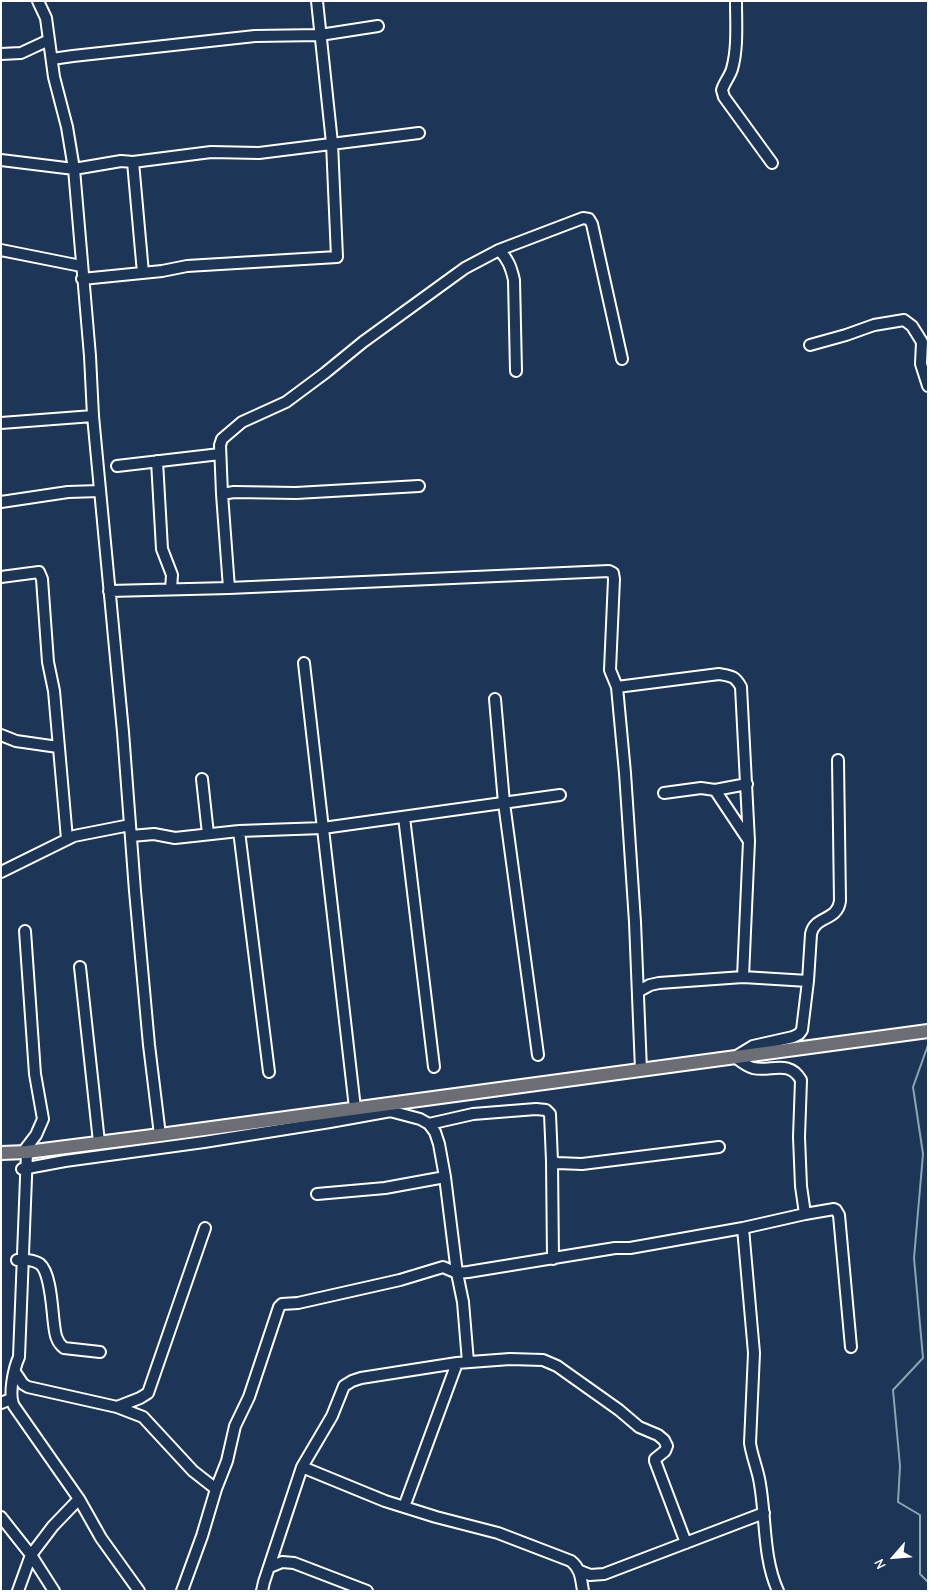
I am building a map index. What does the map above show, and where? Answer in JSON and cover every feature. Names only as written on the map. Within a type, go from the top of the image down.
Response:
[{"type":"main road","points":[[1,1153],[160,1135],[928,1031]]},
{"type":"street","points":[[38,1],[46,18],[56,89],[67,127],[74,169],[90,356],[93,416],[149,1045],[160,1135]]},
{"type":"street","points":[[82,279],[143,273],[187,266],[337,257],[332,143],[317,1]]},
{"type":"street","points":[[736,1],[734,60],[732,71],[722,90],[724,97],[772,163]]},
{"type":"street","points":[[52,59],[255,36],[320,36],[378,26]]},
{"type":"street","points":[[1,54],[21,53],[49,40]]},
{"type":"street","points":[[1,160],[74,169],[121,161],[133,162],[211,152],[259,152],[419,133]]},
{"type":"street","points":[[133,162],[143,273]]},
{"type":"street","points":[[230,588],[222,494],[220,445],[222,438],[242,422],[286,402],[363,342],[466,268],[499,250],[583,218],[589,219],[592,224],[622,359]]},
{"type":"street","points":[[1,250],[82,266]]},
{"type":"street","points":[[499,250],[511,266],[514,280],[516,371]]},
{"type":"street","points":[[810,345],[841,337],[874,325],[904,320],[912,326],[922,342],[920,364],[928,386]]},
{"type":"street","points":[[1,423],[93,416]]},
{"type":"street","points":[[117,466],[220,454]]},
{"type":"street","points":[[157,461],[162,549],[172,575],[171,590]]},
{"type":"street","points":[[222,494],[234,492],[296,493],[419,486]]},
{"type":"street","points":[[1,502],[68,492],[100,491]]},
{"type":"street","points":[[109,591],[230,588],[609,571],[612,573],[614,579],[610,670],[617,687],[634,902],[641,1070]]},
{"type":"street","points":[[1,576],[40,572],[42,578],[48,662],[54,691],[67,839]]},
{"type":"street","points":[[304,663],[355,1108]]},
{"type":"street","points":[[617,687],[719,674],[731,676],[737,680],[741,687],[749,841],[743,977]]},
{"type":"street","points":[[495,699],[504,803],[538,1055]]},
{"type":"street","points":[[1,736],[16,741],[58,747]]},
{"type":"street","points":[[804,1214],[799,1137],[802,1080],[792,1070],[782,1067],[754,1068],[735,1057],[753,1046],[799,1034],[802,1030],[812,926],[834,914],[839,908],[838,760]]},
{"type":"street","points":[[202,779],[208,834]]},
{"type":"street","points":[[664,793],[701,788],[715,790],[747,784]]},
{"type":"street","points":[[715,790],[749,841]]},
{"type":"street","points":[[131,836],[154,834],[175,838],[239,831],[323,828],[560,795]]},
{"type":"street","points":[[404,817],[434,1067]]},
{"type":"street","points":[[1,872],[74,836],[130,825]]},
{"type":"street","points":[[239,831],[269,1072]]},
{"type":"street","points":[[25,931],[35,1074],[43,1119],[36,1135],[23,1152],[24,1168],[14,1355],[15,1368],[5,1400],[14,1406],[79,1499],[101,1538],[139,1591]]},
{"type":"street","points":[[80,967],[99,1142]]},
{"type":"street","points":[[639,991],[659,983],[743,977],[808,981]]},
{"type":"street","points":[[373,1106],[420,1119],[429,1124],[435,1132],[446,1177],[457,1273],[463,1302],[468,1362]]},
{"type":"street","points":[[429,1124],[473,1114],[536,1109],[546,1110],[550,1114],[553,1259]]},
{"type":"street","points":[[24,1168],[65,1160],[330,1122],[391,1111]]},
{"type":"street","points":[[552,1160],[557,1163],[582,1164],[719,1147]]},
{"type":"street","points":[[316,1194],[378,1188],[446,1177]]},
{"type":"street","points":[[182,1591],[227,1461],[235,1426],[249,1397],[279,1307],[282,1304],[298,1303],[390,1282],[444,1267],[457,1273],[614,1248],[630,1248],[743,1228],[834,1209],[839,1215],[851,1347]]},
{"type":"street","points":[[117,1407],[140,1398],[148,1392],[205,1228]]},
{"type":"street","points":[[743,1228],[754,1353],[750,1443],[760,1483],[769,1568],[778,1591]]},
{"type":"street","points":[[19,1260],[36,1262],[45,1270],[49,1285],[55,1335],[61,1346],[64,1348],[100,1352]]},
{"type":"street","points":[[262,1591],[302,1467],[332,1416],[341,1392],[348,1383],[361,1378],[468,1362],[510,1359],[543,1360],[557,1366],[619,1410],[639,1427],[658,1434],[667,1446],[665,1451],[655,1458],[655,1462],[686,1543]]},
{"type":"street","points":[[404,1507],[457,1364]]},
{"type":"street","points":[[15,1368],[23,1384],[28,1387],[117,1407],[143,1417],[193,1471],[216,1489]]},
{"type":"street","points":[[302,1467],[374,1497],[436,1518],[498,1533],[571,1561],[580,1571],[583,1591]]},
{"type":"street","points":[[18,1591],[31,1555],[79,1499]]},
{"type":"street","points":[[580,1571],[590,1575],[604,1574],[764,1512]]},
{"type":"street","points":[[1,1517],[31,1555],[54,1591]]},
{"type":"street","points":[[274,1552],[282,1562]]},
{"type":"street","points":[[270,1567],[282,1562],[294,1563],[367,1591]]},
{"type":"waterway","points":[[928,1045],[913,1087],[923,1154],[914,1258],[923,1358],[893,1390],[900,1466],[898,1502],[920,1515],[920,1574],[928,1582]]}]
